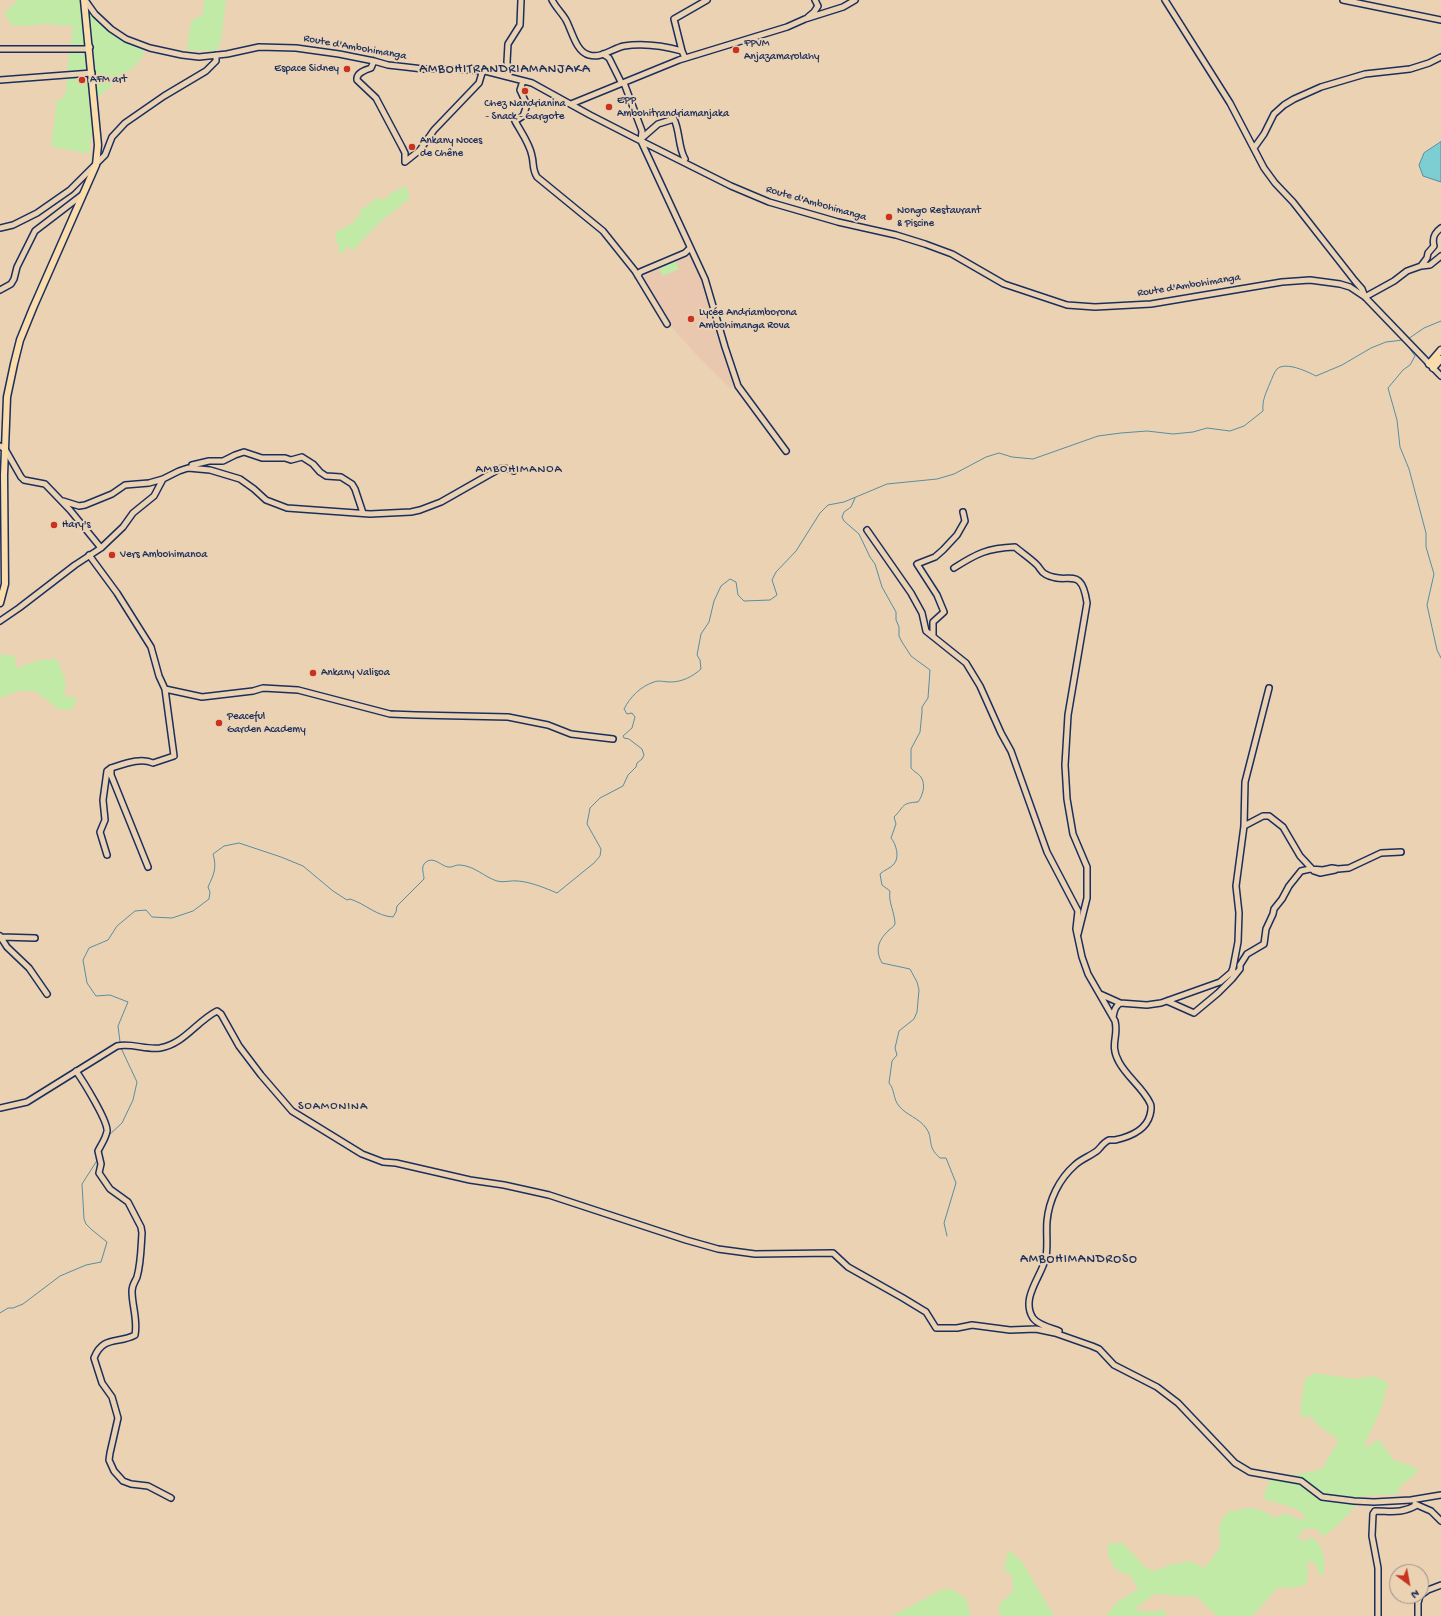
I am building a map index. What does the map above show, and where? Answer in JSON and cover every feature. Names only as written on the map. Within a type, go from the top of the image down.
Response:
[{"type":"main road","points":[[0,603],[5,584],[2,448],[7,397],[20,340],[96,165],[98,145],[85,0]]},
{"type":"main road","points":[[1431,366],[1441,350]]},
{"type":"main road","points":[[1431,366],[1441,359]]},
{"type":"street","name":"Route d'Ambohimanga","points":[[85,0],[95,14],[111,29],[126,39],[150,48],[182,55],[199,57],[259,47],[296,48],[406,68],[457,68],[485,71],[532,83],[731,186],[769,202],[838,222],[896,235],[925,244],[952,254],[1008,286],[1067,306],[1095,307],[1151,304],[1282,282],[1310,280],[1340,284],[1365,297],[1441,376]]},
{"type":"street","points":[[509,77],[507,62],[508,44],[520,25],[521,0]]},
{"type":"street","points":[[552,0],[566,20],[578,45],[590,56],[603,54],[614,48],[636,45],[656,45],[682,51]]},
{"type":"street","points":[[684,58],[674,19],[707,0]]},
{"type":"street","points":[[805,19],[814,12],[818,6],[815,0]]},
{"type":"street","points":[[571,104],[684,58],[787,27],[805,19],[843,7],[855,0]]},
{"type":"street","points":[[1165,0],[1230,103],[1264,168],[1359,285],[1365,297],[1394,281],[1407,271],[1421,266],[1430,265],[1441,256]]},
{"type":"street","points":[[1343,0],[1441,20]]},
{"type":"street","points":[[0,49],[86,49],[90,47]]},
{"type":"street","points":[[603,54],[609,58],[621,82],[624,83],[642,131],[641,140],[705,279],[724,347],[738,386],[786,451]]},
{"type":"street","points":[[0,228],[13,225],[38,213],[70,190],[105,155],[112,137],[126,123],[164,96],[206,71],[216,61],[216,55]]},
{"type":"street","points":[[1254,148],[1264,134],[1274,114],[1294,99],[1321,87],[1364,74],[1410,68],[1429,63],[1441,57]]},
{"type":"street","points":[[374,61],[371,68],[363,71],[357,76],[357,80],[376,98],[405,153],[406,162],[420,150],[434,130],[479,83],[482,73],[485,71]]},
{"type":"street","points":[[0,80],[92,73]]},
{"type":"street","points":[[524,81],[520,90],[527,105],[523,116],[515,121],[532,156],[533,172],[536,177],[603,231],[638,276],[667,324]]},
{"type":"street","points":[[641,140],[658,124],[674,119],[681,152],[685,159]]},
{"type":"street","points":[[0,290],[11,284],[14,279],[17,267],[35,231],[83,195]]},
{"type":"street","points":[[1421,266],[1427,258],[1428,253],[1434,246],[1432,240],[1433,236],[1441,228]]},
{"type":"street","points":[[638,276],[640,272],[684,253],[690,248]]},
{"type":"street","points":[[2,448],[21,478],[24,480],[45,484],[60,499],[100,548]]},
{"type":"street","points":[[192,465],[209,461],[223,461],[235,454],[244,452],[262,458],[285,458],[291,460],[302,458],[313,464],[326,476],[341,477],[352,484],[356,489],[363,513]]},
{"type":"street","points":[[60,499],[79,506],[85,505],[112,494],[125,485],[149,483],[164,479],[188,468],[210,470],[240,479],[266,500],[287,508],[385,514],[420,510],[441,502],[499,469],[505,468],[514,471]]},
{"type":"street","points":[[0,621],[100,548],[123,527],[134,513],[154,496],[164,479]]},
{"type":"street","points":[[933,635],[933,622],[944,612],[937,595],[917,564],[935,557],[958,535],[965,521],[962,512]]},
{"type":"street","points":[[867,530],[911,593],[922,613],[926,631],[933,635],[966,663],[980,686],[1011,750],[1047,852],[1078,911],[1076,929],[1082,957],[1088,974],[1115,1021],[1117,1027],[1113,1045],[1119,1063],[1151,1103],[1150,1116],[1137,1132],[1130,1136],[1109,1140],[1097,1150],[1075,1164],[1054,1192],[1047,1221],[1046,1258],[1033,1288],[1030,1299],[1030,1309],[1032,1317],[1038,1323],[1060,1332],[1064,1337]]},
{"type":"street","points":[[954,568],[975,554],[1014,547],[1037,565],[1046,575],[1057,578],[1071,577],[1080,582],[1085,590],[1087,603],[1068,715],[1065,765],[1067,799],[1073,834],[1087,867],[1087,898],[1078,935]]},
{"type":"street","points":[[89,555],[117,593],[148,643],[154,657],[164,689],[174,756],[153,763],[148,760],[143,760],[111,768],[107,772],[103,800],[105,820],[100,832],[107,855]]},
{"type":"street","points":[[164,689],[191,696],[202,697],[253,691],[263,688],[298,690],[390,714],[508,717],[548,725],[571,734],[613,739]]},
{"type":"street","points":[[1231,973],[1238,942],[1239,913],[1236,886],[1244,826],[1245,782],[1269,688]]},
{"type":"street","points":[[111,768],[111,775],[148,867]]},
{"type":"street","points":[[1244,826],[1263,816],[1269,816],[1283,826],[1300,856],[1316,873],[1349,868],[1381,853],[1401,852]]},
{"type":"street","points":[[1100,994],[1120,1003],[1147,1005],[1167,1002],[1220,982],[1240,965],[1247,954],[1264,944],[1266,929],[1274,909],[1298,874],[1304,870],[1312,869]]},
{"type":"street","points":[[0,936],[35,938]]},
{"type":"street","points":[[0,936],[7,947],[29,968],[47,994]]},
{"type":"street","points":[[1167,1002],[1194,1013],[1232,979],[1240,969],[1240,965]]},
{"type":"street","points":[[1113,1017],[1114,1011],[1120,1003]]},
{"type":"street","points":[[0,1108],[27,1102],[117,1046],[127,1044],[159,1048],[170,1046],[191,1032],[206,1018],[217,1011],[221,1014],[239,1046],[288,1107],[299,1116],[362,1154],[383,1162],[396,1163],[470,1180],[504,1185],[549,1195],[708,1247],[755,1254],[833,1253],[848,1268],[918,1306],[926,1312],[934,1326],[938,1328],[957,1328],[972,1325],[1010,1330],[1036,1329],[1055,1333],[1099,1349],[1114,1365],[1163,1391],[1192,1417],[1235,1463],[1250,1472],[1301,1481],[1322,1497],[1354,1501],[1374,1502],[1411,1500],[1441,1494]]},
{"type":"street","points":[[76,1071],[86,1086],[107,1127],[105,1137],[98,1153],[101,1164],[98,1173],[110,1189],[128,1202],[141,1227],[142,1233],[137,1276],[132,1291],[137,1321],[135,1335],[131,1338],[108,1342],[101,1347],[94,1358],[102,1384],[112,1398],[118,1413],[109,1460],[114,1472],[123,1481],[131,1484],[148,1486],[171,1498]]},
{"type":"street","points":[[1411,1500],[1417,1505],[1431,1511],[1441,1521]]},
{"type":"street","points":[[1378,1616],[1378,1568],[1372,1536],[1373,1514],[1375,1511],[1397,1512],[1408,1510],[1417,1505]]},
{"type":"street","points":[[1429,1591],[1441,1585]]},
{"type":"street","points":[[1418,1604],[1418,1616]]},
{"type":"shaded area","name":"Lycée Andriamborona Ambohimanga Rova","points":[[690,250],[703,278],[737,385],[730,388],[693,351],[669,324],[640,275]]},
{"type":"green space","points":[[17,0],[83,0],[89,11],[116,36],[143,50],[144,55],[136,65],[89,105],[92,128],[89,154],[51,146],[57,100],[63,98],[66,92],[68,60],[73,26],[44,24],[30,26],[11,25],[5,13]]},
{"type":"green space","points":[[204,0],[226,0],[221,41],[216,51],[187,50],[191,21],[203,14]]},
{"type":"green space","points":[[406,186],[410,198],[380,222],[352,251],[348,246],[340,255],[335,232],[355,222],[354,220],[361,215],[359,211],[379,197],[383,201],[393,192]]},
{"type":"green space","points":[[675,260],[679,269],[663,276],[659,267]]},
{"type":"green space","points":[[0,654],[15,656],[16,668],[40,660],[57,659],[66,682],[64,695],[77,699],[72,710],[58,709],[35,691],[19,691],[0,698]]},
{"type":"green space","points":[[1314,1373],[1356,1379],[1374,1376],[1388,1383],[1380,1412],[1365,1443],[1367,1448],[1378,1439],[1393,1460],[1410,1465],[1419,1471],[1398,1488],[1399,1494],[1362,1496],[1345,1518],[1324,1536],[1314,1528],[1304,1529],[1297,1538],[1304,1541],[1313,1537],[1317,1541],[1323,1554],[1324,1575],[1319,1574],[1315,1563],[1307,1561],[1308,1574],[1306,1585],[1289,1588],[1278,1587],[1251,1616],[1216,1616],[1197,1597],[1155,1594],[1134,1609],[1149,1612],[1164,1610],[1167,1616],[1106,1616],[1116,1603],[1138,1589],[1131,1576],[1116,1570],[1108,1556],[1108,1543],[1123,1543],[1145,1567],[1153,1571],[1173,1564],[1191,1561],[1204,1568],[1220,1548],[1219,1526],[1227,1512],[1252,1508],[1262,1511],[1275,1518],[1285,1513],[1301,1520],[1306,1517],[1292,1507],[1263,1498],[1270,1480],[1322,1469],[1339,1440],[1320,1427],[1310,1416],[1301,1418],[1301,1403],[1305,1379]]},
{"type":"green space","points":[[1008,1550],[1021,1560],[1054,1616],[1000,1616],[999,1605],[1013,1591],[1012,1575],[1004,1570]]},
{"type":"green space","points":[[943,1589],[954,1590],[967,1600],[970,1616],[892,1616]]},
{"type":"water","points":[[1441,142],[1441,182],[1423,176],[1419,165],[1424,153]]},
{"type":"waterway","points":[[1408,339],[1424,328],[1441,321]]},
{"type":"waterway","points":[[120,1042],[118,1026],[128,1002],[110,995],[96,996],[87,983],[83,960],[89,948],[108,940],[117,926],[135,911],[146,910],[152,917],[172,918],[193,911],[209,899],[210,892],[208,887],[215,867],[213,854],[224,846],[239,843],[303,866],[333,891],[347,900],[350,899],[356,901],[376,912],[393,917],[397,906],[424,879],[423,866],[429,860],[448,867],[459,865],[470,867],[497,881],[523,882],[557,893],[594,863],[600,856],[601,849],[587,824],[590,808],[600,798],[623,786],[628,775],[636,767],[637,763],[644,755],[642,749],[623,736],[632,728],[635,717],[632,713],[627,714],[624,709],[629,700],[636,692],[649,684],[656,681],[674,682],[683,680],[701,669],[700,660],[697,655],[701,634],[709,622],[714,601],[721,586],[730,579],[736,582],[738,595],[744,601],[770,600],[777,595],[772,580],[776,572],[796,551],[820,513],[828,505],[844,502],[887,484],[937,479],[954,474],[986,457],[999,453],[1012,457],[1033,459],[1098,436],[1147,431],[1173,434],[1193,432],[1207,428],[1230,431],[1244,426],[1263,411],[1267,390],[1277,369],[1286,366],[1297,368],[1316,376],[1342,365],[1371,348],[1386,342],[1403,340]]},
{"type":"waterway","points":[[1404,341],[1415,356],[1410,365],[1403,370],[1388,388],[1397,420],[1400,447],[1409,469],[1426,533],[1426,547],[1434,574],[1427,605],[1437,650],[1441,658]]},
{"type":"waterway","points":[[855,498],[851,507],[844,512],[842,517],[844,521],[859,534],[875,564],[882,587],[896,612],[899,636],[902,642],[911,656],[930,670],[928,698],[922,707],[920,732],[911,749],[911,768],[923,780],[923,790],[918,802],[906,804],[894,817],[896,824],[891,838],[896,847],[897,858],[893,865],[880,874],[882,885],[890,891],[895,924],[882,938],[878,950],[882,963],[910,969],[917,982],[919,990],[917,1012],[914,1019],[899,1031],[895,1048],[897,1055],[892,1061],[889,1083],[899,1106],[926,1128],[930,1136],[933,1150],[940,1158],[946,1158],[956,1183],[944,1223],[947,1236]]},
{"type":"waterway","points":[[108,1136],[122,1123],[133,1100],[137,1082],[121,1048]]},
{"type":"waterway","points":[[101,1153],[105,1143]]},
{"type":"waterway","points":[[0,1313],[8,1308],[13,1308],[23,1304],[60,1276],[86,1265],[101,1262],[107,1242],[86,1224],[84,1219],[82,1184],[98,1159]]},
{"type":"place","name":"FPVM Anjazamarolahy","points":[[736,50]]},
{"type":"place","name":"Espace Sidney","points":[[347,69]]},
{"type":"place","name":"AFM art","points":[[82,80]]},
{"type":"place","name":"Chez Nandrianina - Snack - Gargote","points":[[525,91]]},
{"type":"place","name":"EPP Ambohitrandriamanjaka","points":[[609,107]]},
{"type":"place","name":"Ankany Noces de Chêne","points":[[412,147]]},
{"type":"place","name":"Nongo Restaurant & Piscine","points":[[889,217]]},
{"type":"place","name":"Lycée Andriamborona Ambohimanga Rova","points":[[691,319]]},
{"type":"place","name":"Hary's","points":[[54,525]]},
{"type":"place","name":"Vers Ambohimanoa","points":[[112,555]]},
{"type":"place","name":"Ankany Valisoa","points":[[313,673]]},
{"type":"place","name":"Peaceful Garden Academy","points":[[219,723]]},
{"type":"district","name":"AMBOHITRANDRIAMANJAKA","points":[[505,70]]},
{"type":"district","name":"AMBOHIMANOA","points":[[519,470]]},
{"type":"district","name":"SOAMONINA","points":[[333,1107]]},
{"type":"district","name":"AMBOHIMANDROSO","points":[[1079,1260]]}]
